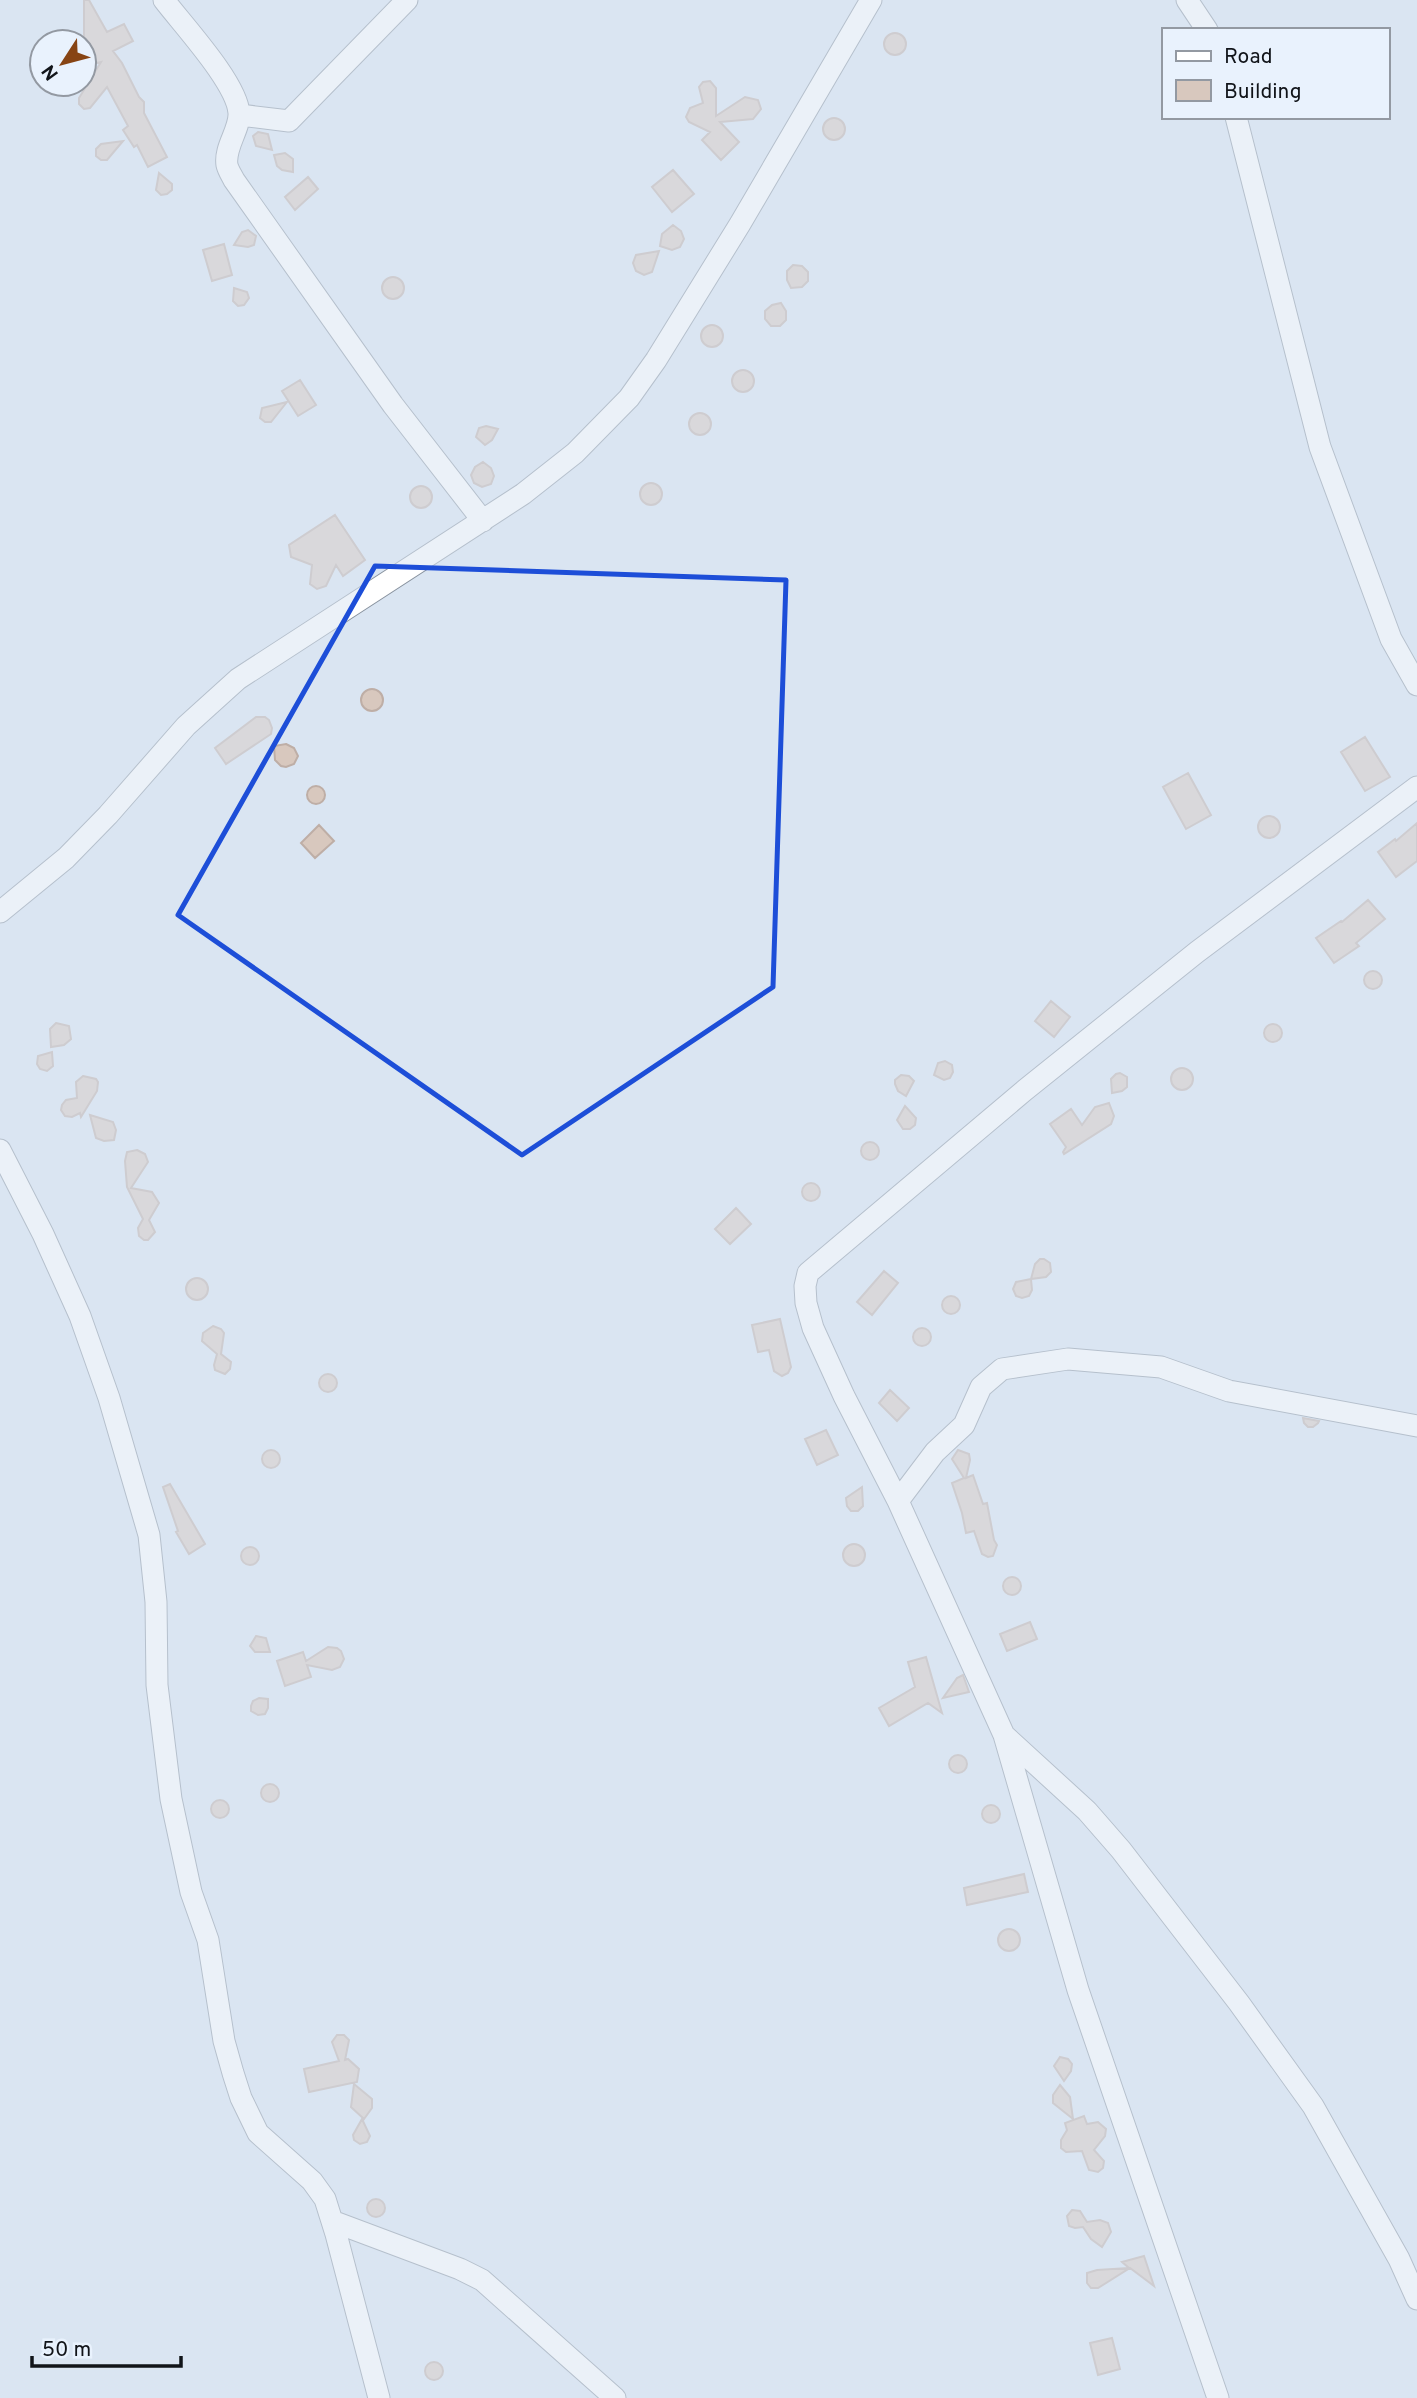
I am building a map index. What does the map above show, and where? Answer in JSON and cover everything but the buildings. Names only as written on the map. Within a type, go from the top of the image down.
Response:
[{"type":"street","points":[[164,0],[228,83],[237,99],[240,116],[228,153],[227,166],[234,180],[393,405],[483,521]]},
{"type":"street","points":[[240,116],[289,121],[407,0]]},
{"type":"street","points":[[0,912],[66,858],[108,815],[186,726],[238,679],[483,521],[575,453],[629,398],[656,360],[740,224],[871,0]]},
{"type":"street","points":[[1187,0],[1206,28]]},
{"type":"street","points":[[1237,119],[1320,447],[1391,639],[1417,685]]},
{"type":"street","points":[[1218,2398],[1078,1990],[1004,1735],[898,1501],[844,1396],[813,1328],[806,1303],[805,1286],[808,1273],[1035,1081],[1197,953],[1417,787]]},
{"type":"street","points":[[0,1150],[43,1234],[80,1316],[149,1535],[156,1602],[157,1685],[171,1799],[191,1892],[208,1940],[224,2041],[233,2074],[258,2133],[312,2181],[325,2199],[379,2398]]},
{"type":"street","points":[[898,1501],[935,1452],[964,1425],[981,1387],[1002,1369],[1068,1359],[1161,1367],[1229,1391],[1417,1426]]},
{"type":"street","points":[[1004,1735],[1096,1821],[1239,2003],[1313,2106],[1399,2259],[1417,2300]]},
{"type":"street","points":[[332,2221],[460,2269],[482,2280],[615,2398]]},
{"type":"highlighted area","points":[[375,566],[786,580],[773,987],[522,1155],[178,915]]}]
